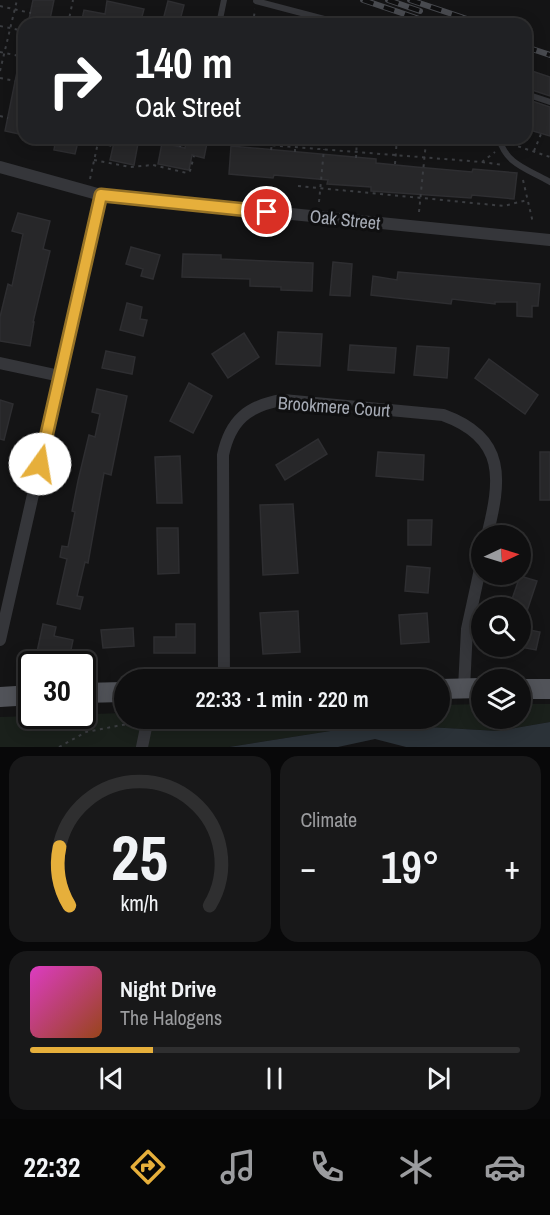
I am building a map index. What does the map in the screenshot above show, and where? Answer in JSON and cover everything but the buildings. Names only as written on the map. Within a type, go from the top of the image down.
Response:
[{"type":"main road","points":[[450,689],[471,688]]},
{"type":"main road","points":[[531,689],[550,689]]},
{"type":"main road","points":[[96,693],[114,692]]},
{"type":"main road","points":[[0,698],[18,696]]},
{"type":"street","name":"Oak Street","points":[[0,167],[101,195],[550,240]]},
{"type":"street","points":[[0,640],[101,195]]},
{"type":"street","points":[[0,363],[60,376]]},
{"type":"street","name":"Brookmere Court","points":[[224,669],[223,455],[232,428],[253,408],[268,402],[283,400],[443,415],[459,421],[483,441],[492,456],[498,487],[489,525]]},
{"type":"street","points":[[471,669],[467,629],[477,585]]},
{"type":"street","points":[[142,747],[146,729]]},
{"type":"lane","points":[[220,18],[224,0]]},
{"type":"lane","points":[[256,1],[320,18]]},
{"type":"lane","points":[[532,96],[550,102]]},
{"type":"lane","points":[[501,144],[509,160],[550,182]]},
{"type":"path","points":[[0,71],[2,52],[17,0]]},
{"type":"path","points":[[69,18],[73,0]]},
{"type":"path","points":[[254,18],[256,1]]},
{"type":"path","points":[[0,6],[31,13]]},
{"type":"path","points":[[0,26],[18,30]]},
{"type":"path","points":[[2,52],[18,56]]},
{"type":"path","points":[[0,78],[15,81]]},
{"type":"path","points":[[0,116],[8,118]]},
{"type":"path","points":[[534,151],[542,134]]},
{"type":"path","points":[[90,179],[98,144]]},
{"type":"path","points":[[103,144],[113,146]]},
{"type":"path","points":[[256,144],[505,165]]},
{"type":"path","points":[[294,144],[295,152]]},
{"type":"path","points":[[356,158],[357,144]]},
{"type":"path","points":[[394,164],[396,144]]},
{"type":"path","points":[[419,212],[426,144]]},
{"type":"path","points":[[482,162],[490,158],[498,144]]},
{"type":"path","points":[[510,144],[550,157]]},
{"type":"path","points":[[271,150],[272,145]]},
{"type":"path","points":[[319,202],[324,149]]},
{"type":"path","points":[[94,160],[129,167],[153,165],[187,173],[190,171],[194,156]]},
{"type":"path","points":[[522,174],[532,224]]},
{"type":"path","points":[[298,186],[504,206],[527,200]]},
{"type":"path","points":[[59,747],[87,732],[114,727]]},
{"type":"shaded area","points":[[471,704],[471,729],[510,729],[498,731],[450,728],[450,705]]},
{"type":"shaded area","points":[[531,704],[550,704],[550,722],[531,725]]},
{"type":"shaded area","points":[[114,713],[114,729],[343,729],[229,747],[0,747],[0,717],[18,716],[18,729],[96,729],[96,714]]},
{"type":"shaded area","points":[[550,722],[550,747],[406,747],[375,739],[338,747],[229,747],[343,729],[450,728],[498,731],[531,729],[531,725]]},
{"type":"railway","points":[[363,0],[416,18]]},
{"type":"railway","points":[[388,0],[420,11]]},
{"type":"railway","points":[[410,0],[464,18]]},
{"type":"railway","points":[[532,49],[550,55]]},
{"type":"route","points":[[40,464],[101,195],[267,212]]}]
